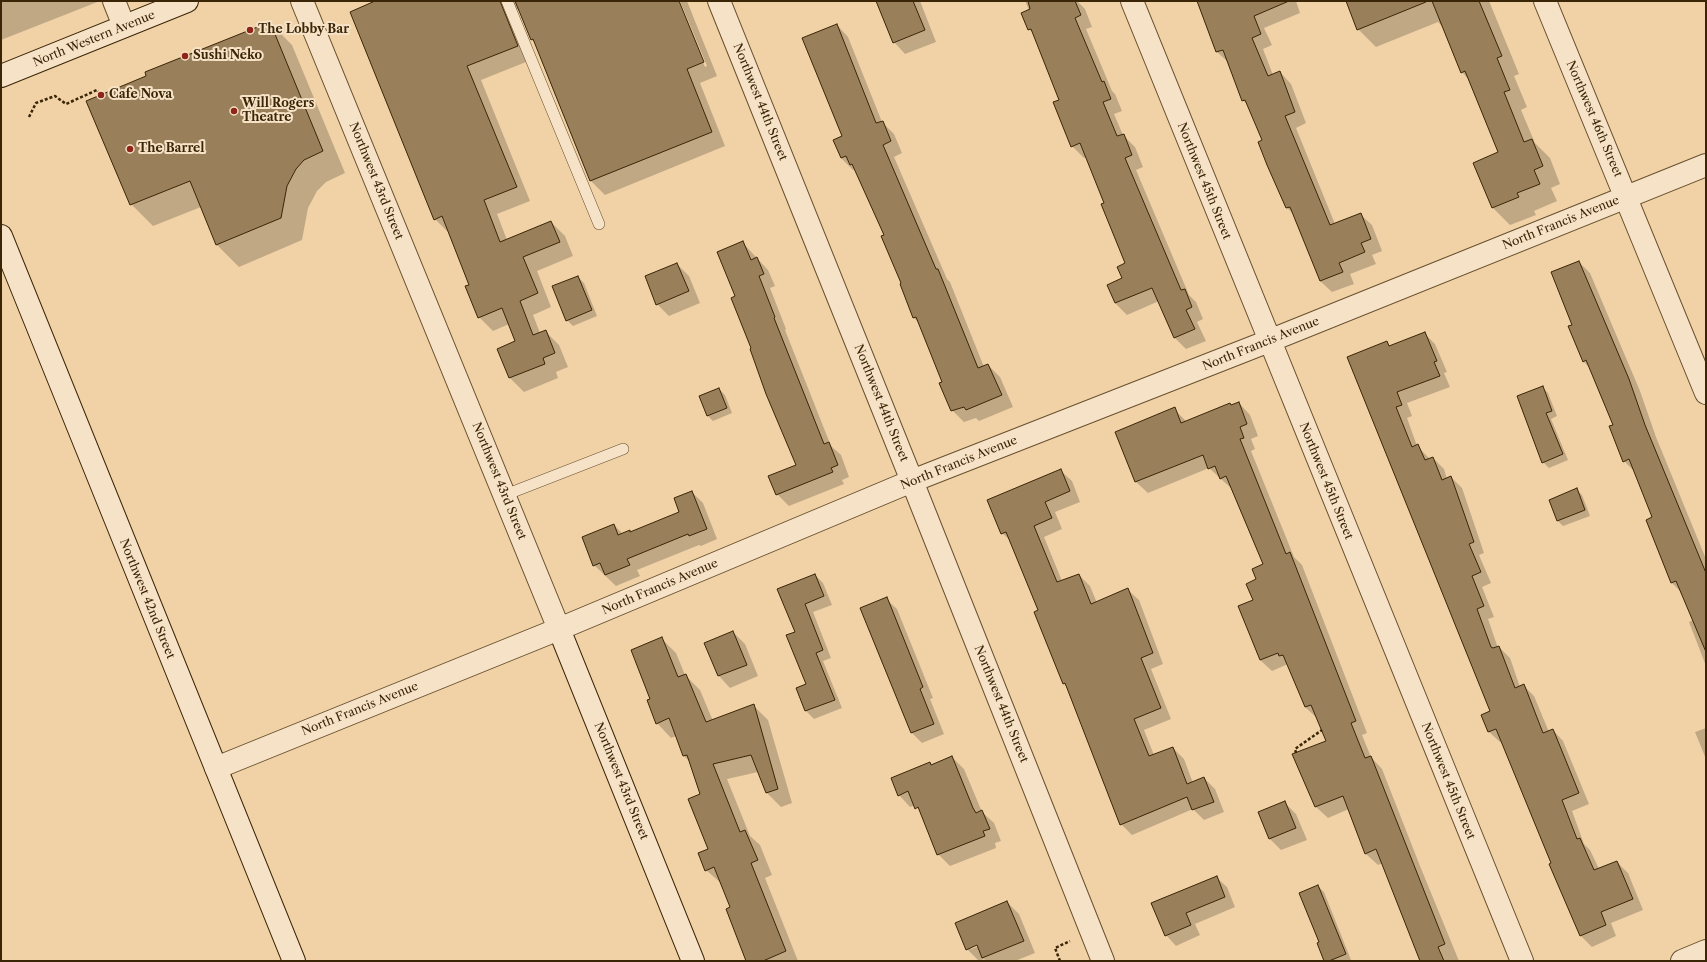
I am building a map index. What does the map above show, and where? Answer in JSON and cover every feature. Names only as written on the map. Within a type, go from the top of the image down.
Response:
[{"type":"street","points":[[114,1],[124,26]]},
{"type":"street","name":"North Western Avenue","points":[[1,76],[188,1]]},
{"type":"street","name":"Northwest 43rd Street","points":[[302,1],[560,629],[693,961]]},
{"type":"street","name":"Northwest 44th Street","points":[[719,1],[1103,961]]},
{"type":"street","name":"Northwest 45th Street","points":[[1132,1],[1522,961]]},
{"type":"street","name":"Northwest 46th Street","points":[[1545,1],[1706,393]]},
{"type":"street","name":"North Francis Avenue","points":[[216,768],[560,629],[912,481],[1269,341],[1706,164]]},
{"type":"street","name":"Northwest 42nd Street","points":[[1,236],[294,961]]},
{"type":"street","points":[[1682,961],[1706,951]]},
{"type":"lane","points":[[507,1],[599,224]]},
{"type":"lane","points":[[505,495],[623,449]]},
{"type":"path","points":[[29,117],[36,103],[55,96],[66,104],[97,90],[101,95]]},
{"type":"path","points":[[1296,753],[1294,748],[1322,730]]},
{"type":"path","points":[[1060,961],[1055,948],[1091,932]]},
{"type":"building","points":[[375,1],[500,1],[518,46],[467,66],[517,187],[484,200],[500,242],[551,221],[560,242],[523,257],[538,293],[520,301],[533,335],[546,330],[555,353],[543,358],[545,364],[509,378],[497,349],[515,341],[502,308],[478,318],[465,286],[469,285],[442,216],[434,220],[350,12]]},
{"type":"building","points":[[515,1],[679,1],[704,62],[687,69],[712,132],[590,181],[533,39],[531,40]]},
{"type":"building","points":[[876,1],[913,1],[925,30],[893,43]]},
{"type":"building","points":[[1028,1],[1075,1],[1081,15],[1075,18],[1102,82],[1104,81],[1111,99],[1103,102],[1117,136],[1124,134],[1132,155],[1125,158],[1181,290],[1185,289],[1192,307],[1186,310],[1195,329],[1174,338],[1152,288],[1115,303],[1107,285],[1122,278],[1117,267],[1125,263],[1101,204],[1104,203],[1080,143],[1071,147],[1053,102],[1059,100],[1031,29],[1028,30],[1021,13],[1030,9]]},
{"type":"building","points":[[1197,1],[1289,1],[1254,16],[1261,34],[1252,38],[1268,76],[1280,71],[1295,112],[1285,116],[1330,225],[1361,213],[1371,239],[1361,243],[1365,252],[1339,263],[1343,272],[1320,281],[1290,207],[1286,208],[1267,165],[1258,142],[1262,140],[1245,100],[1242,101],[1223,50],[1216,52]]},
{"type":"building","points":[[1346,1],[1426,1],[1426,2],[1357,30]]},
{"type":"building","points":[[1432,1],[1479,1],[1502,56],[1497,58],[1510,90],[1504,92],[1524,142],[1532,139],[1543,166],[1534,170],[1540,184],[1517,193],[1519,197],[1492,208],[1473,163],[1498,152],[1465,71],[1461,73]]},
{"type":"building","name":"Will Rogers Theatre","points":[[270,22],[323,151],[304,160],[296,169],[287,186],[281,218],[216,245],[190,181],[130,205],[86,101],[146,76],[145,72]]},
{"type":"building","points":[[837,24],[876,123],[883,121],[891,141],[883,145],[936,269],[938,269],[978,368],[988,364],[1002,395],[966,410],[964,407],[951,411],[939,383],[942,382],[916,317],[913,318],[900,284],[901,283],[881,236],[884,235],[852,164],[850,165],[846,156],[841,158],[833,140],[842,136],[802,38]]},
{"type":"building","points":[[743,241],[751,260],[757,257],[764,274],[759,276],[775,317],[774,318],[824,444],[829,442],[838,465],[831,468],[833,472],[776,495],[768,476],[796,465],[766,394],[750,349],[751,348],[731,298],[735,296],[717,252]]},
{"type":"building","points":[[1579,261],[1629,379],[1645,425],[1706,573],[1706,652],[1676,581],[1671,583],[1646,520],[1652,517],[1629,459],[1623,462],[1609,426],[1613,425],[1586,360],[1583,362],[1568,326],[1572,325],[1551,272]]},
{"type":"building","points":[[677,263],[689,291],[656,305],[645,276]]},
{"type":"building","points":[[578,276],[592,310],[566,321],[552,286]]},
{"type":"building","points":[[1425,332],[1437,361],[1434,362],[1440,376],[1397,392],[1402,405],[1396,407],[1412,447],[1418,444],[1425,460],[1433,457],[1442,480],[1451,476],[1474,542],[1469,544],[1481,572],[1472,576],[1484,606],[1477,609],[1491,647],[1493,648],[1499,646],[1515,688],[1524,684],[1543,733],[1553,729],[1579,793],[1562,800],[1577,839],[1580,838],[1594,870],[1617,861],[1633,899],[1601,912],[1606,925],[1580,936],[1549,864],[1551,863],[1496,729],[1488,732],[1481,715],[1490,711],[1347,357],[1387,341],[1389,346]]},
{"type":"building","points":[[1543,386],[1552,411],[1546,413],[1563,454],[1542,463],[1517,396]]},
{"type":"building","points":[[719,388],[727,408],[707,416],[699,396]]},
{"type":"building","points":[[1239,402],[1247,424],[1240,427],[1244,438],[1240,439],[1286,554],[1290,552],[1356,721],[1351,723],[1365,758],[1371,756],[1445,944],[1438,947],[1444,961],[1420,961],[1376,849],[1365,854],[1343,796],[1315,807],[1292,754],[1326,741],[1311,705],[1305,707],[1283,655],[1279,656],[1278,653],[1260,660],[1238,606],[1253,600],[1246,584],[1256,579],[1252,569],[1263,564],[1226,476],[1220,479],[1215,466],[1208,469],[1203,455],[1135,482],[1115,432],[1175,407],[1181,423],[1230,403],[1231,405]]},
{"type":"building","points":[[1061,469],[1070,491],[1045,502],[1052,518],[1034,526],[1057,582],[1079,574],[1091,604],[1128,588],[1153,653],[1141,658],[1161,708],[1134,719],[1149,756],[1173,747],[1187,784],[1204,777],[1214,802],[1192,810],[1187,797],[1120,825],[1065,683],[1063,684],[1034,612],[1038,610],[1006,532],[1001,534],[987,500]]},
{"type":"building","points":[[1577,488],[1585,510],[1557,521],[1549,500]]},
{"type":"building","points":[[692,491],[707,529],[689,536],[688,534],[627,559],[630,565],[605,575],[600,563],[593,566],[582,537],[614,524],[618,535],[630,530],[630,532],[679,512],[674,498]]},
{"type":"building","points":[[815,574],[824,596],[805,604],[823,650],[816,653],[835,700],[805,711],[796,688],[806,684],[786,635],[795,632],[777,589]]},
{"type":"building","points":[[887,597],[923,687],[920,689],[934,724],[911,733],[860,608]]},
{"type":"building","points":[[733,631],[747,665],[718,676],[704,643]]},
{"type":"building","points":[[662,637],[678,677],[686,674],[706,722],[754,704],[778,789],[766,793],[751,755],[713,764],[740,832],[745,830],[758,860],[751,863],[786,951],[763,961],[746,961],[726,909],[730,907],[714,867],[705,871],[698,853],[708,849],[688,799],[700,794],[687,755],[683,756],[669,718],[656,724],[647,700],[650,699],[631,650]]},
{"type":"building","points":[[952,756],[973,808],[976,813],[982,810],[990,829],[983,831],[985,836],[937,855],[918,807],[915,809],[908,791],[898,796],[891,778],[930,762],[931,765]]},
{"type":"building","points":[[1285,801],[1296,828],[1269,839],[1258,812]]},
{"type":"building","points":[[1217,876],[1225,897],[1186,913],[1191,925],[1165,936],[1151,903]]},
{"type":"building","points":[[1318,885],[1346,954],[1329,961],[1324,961],[1317,943],[1319,942],[1299,893]]},
{"type":"building","points":[[1007,901],[1024,941],[982,958],[977,945],[966,950],[955,923]]},
{"type":"place","name":"The Lobby Bar","points":[[250,30]]},
{"type":"place","name":"Sushi Neko","points":[[185,56]]},
{"type":"place","name":"Cafe Nova","points":[[101,95]]},
{"type":"place","name":"Will Rogers Theatre","points":[[234,111]]},
{"type":"place","name":"The Barrel","points":[[130,149]]}]
